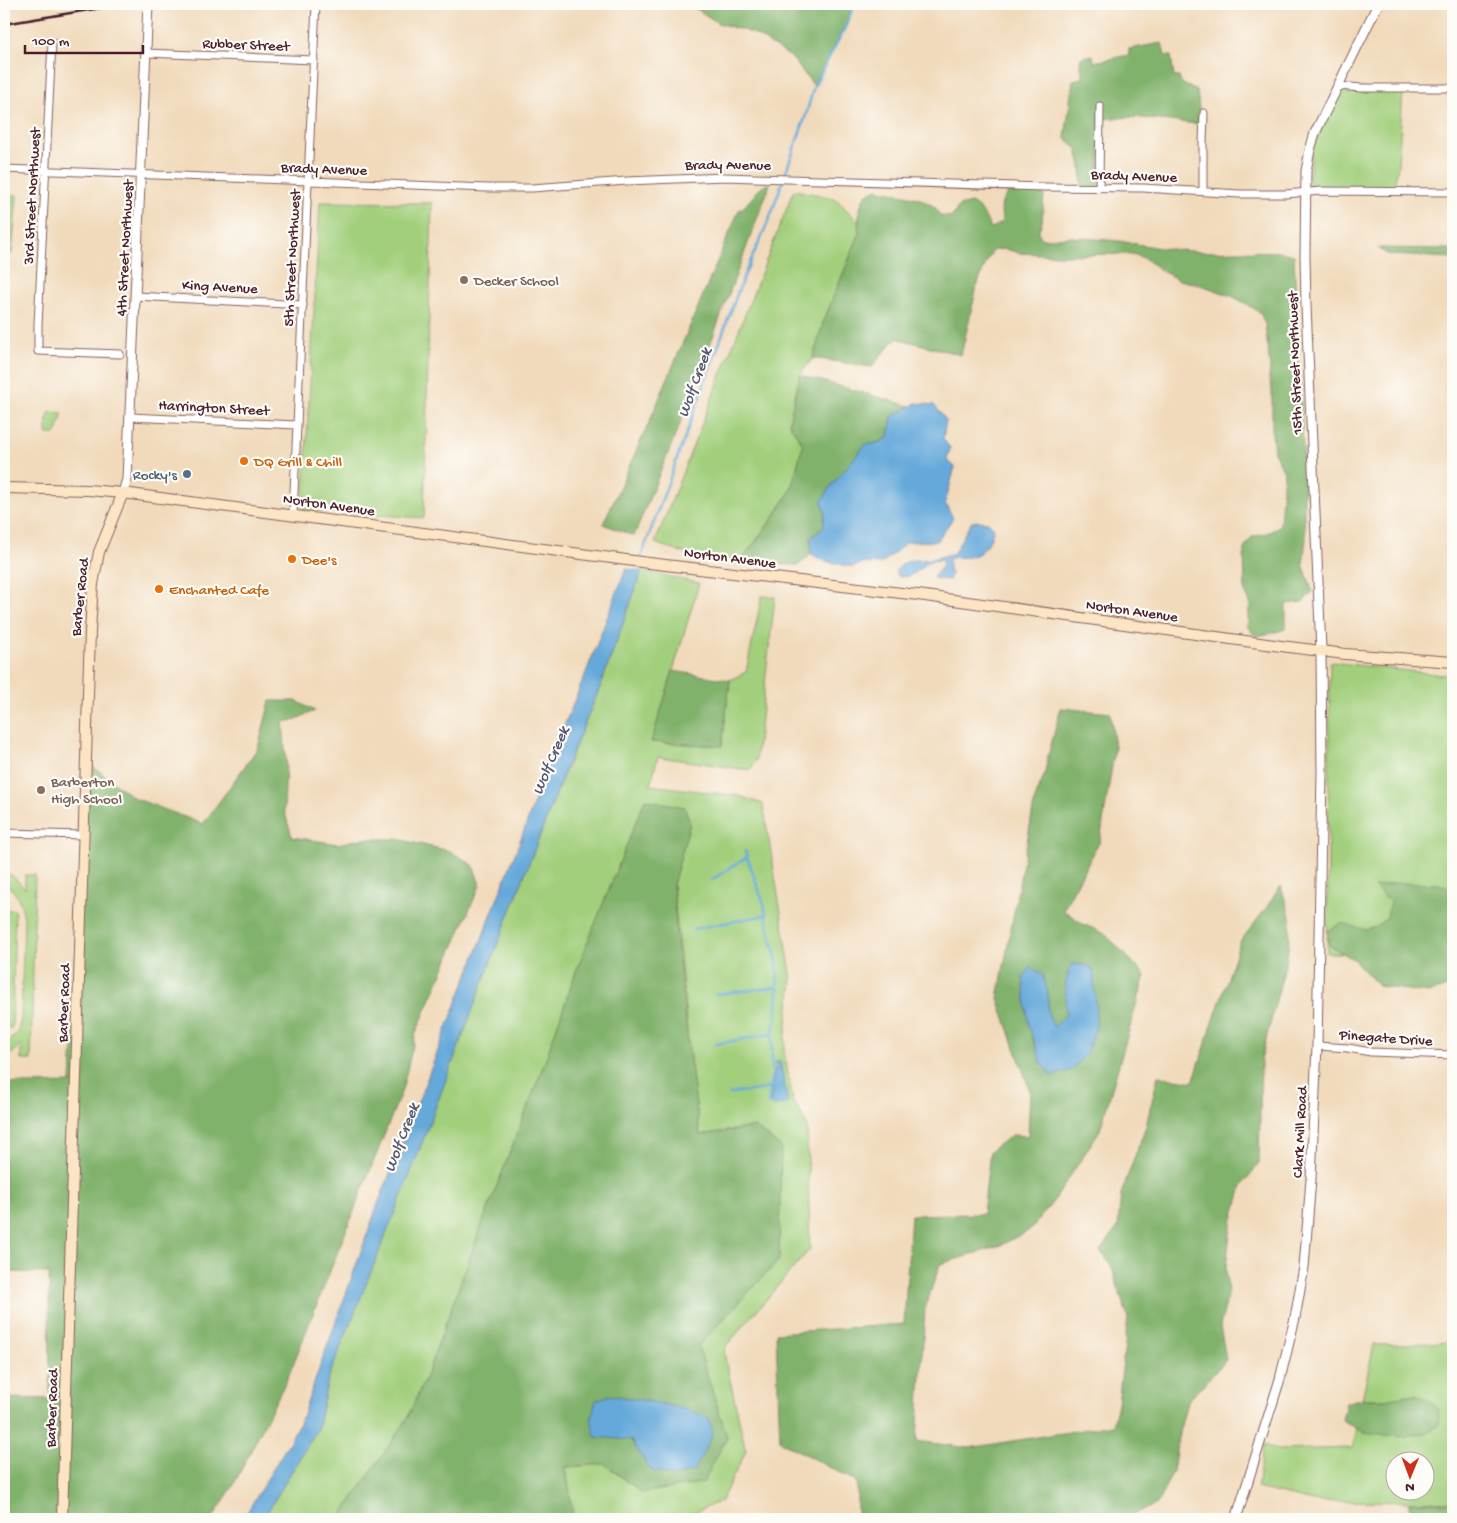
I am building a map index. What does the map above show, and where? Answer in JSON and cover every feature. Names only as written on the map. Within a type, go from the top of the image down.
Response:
[{"type":"main road","name":"Norton Avenue","points":[[4,488],[123,492],[649,563],[918,595],[1345,654],[1453,662]]},
{"type":"main road","name":"Barber Road","points":[[62,1519],[90,630],[94,577],[99,552],[123,492]]},
{"type":"street","name":"4th Street Northwest","points":[[123,492],[127,479],[148,4]]},
{"type":"street","name":"5th Street Northwest","points":[[294,514],[316,4]]},
{"type":"street","name":"15th Street Northwest","points":[[1322,737],[1321,650],[1306,306],[1305,192],[1310,150],[1315,133],[1378,4]]},
{"type":"street","name":"3rd Street Northwest","points":[[52,42],[38,351],[120,354]]},
{"type":"street","name":"Rubber Street","points":[[146,53],[314,60]]},
{"type":"street","points":[[1338,86],[1362,88],[1453,88]]},
{"type":"street","points":[[1099,188],[1100,106]]},
{"type":"street","points":[[1203,192],[1204,114]]},
{"type":"street","name":"Brady Avenue","points":[[4,169],[141,176],[488,188],[532,188],[672,178],[796,178],[860,182],[1143,188],[1285,194],[1373,191],[1453,192]]},
{"type":"street","name":"King Avenue","points":[[135,296],[303,305]]},
{"type":"street","name":"Harrington Street","points":[[130,417],[297,425]]},
{"type":"street","name":"Clark Mill Road","points":[[1236,1519],[1280,1379],[1300,1294],[1308,1216],[1317,1046],[1322,852],[1322,737]]},
{"type":"street","points":[[4,833],[84,834]]},
{"type":"street","name":"Pinegate Drive","points":[[1317,1046],[1370,1052],[1453,1055]]},
{"type":"green space","points":[[686,4],[854,4],[846,26],[814,86],[791,57],[753,33],[718,23]]},
{"type":"green space","points":[[1162,43],[1165,56],[1171,56],[1174,77],[1179,77],[1181,83],[1197,91],[1198,124],[1133,117],[1100,119],[1099,188],[1082,187],[1081,166],[1077,149],[1065,138],[1073,80],[1083,78],[1080,59],[1093,55],[1094,62],[1129,55],[1129,49]]},
{"type":"green space","points":[[1338,88],[1403,91],[1398,166],[1393,191],[1308,189],[1312,150]]},
{"type":"green space","points":[[770,184],[686,409],[634,536],[603,524],[648,425],[739,210],[745,206],[762,186]]},
{"type":"green space","points":[[877,189],[918,198],[935,207],[940,216],[952,217],[959,206],[971,203],[981,211],[991,229],[1002,222],[1002,203],[1009,192],[1044,194],[1042,222],[1038,232],[1042,239],[1071,237],[1202,252],[1280,252],[1294,255],[1306,539],[1303,564],[1313,592],[1303,602],[1286,604],[1286,629],[1255,636],[1247,626],[1250,602],[1245,592],[1244,549],[1252,537],[1270,532],[1280,525],[1284,471],[1274,452],[1272,388],[1269,378],[1270,367],[1265,324],[1260,312],[1232,296],[1198,284],[1179,280],[1162,271],[1146,259],[1133,254],[1061,255],[1019,253],[1006,249],[993,250],[977,286],[961,355],[896,338],[872,367],[813,358],[824,320],[859,235],[861,204],[866,195]]},
{"type":"green space","points":[[794,190],[835,198],[858,221],[859,235],[824,320],[813,358],[800,375],[789,423],[803,445],[791,490],[741,561],[695,556],[674,550],[655,543]]},
{"type":"green space","points":[[4,195],[17,195],[12,254],[4,254]]},
{"type":"green space","points":[[320,202],[432,203],[424,518],[303,510]]},
{"type":"green space","points":[[1378,248],[1453,249],[1453,258],[1389,255]]},
{"type":"green space","points":[[800,375],[910,406],[892,417],[889,437],[877,443],[865,445],[822,501],[825,513],[823,528],[811,538],[811,554],[799,565],[739,564],[791,490],[803,445],[789,423]]},
{"type":"green space","points":[[50,412],[63,413],[56,434],[47,434],[47,419]]},
{"type":"green space","points":[[642,571],[699,583],[652,742],[722,746],[730,680],[746,672],[762,596],[775,597],[756,760],[750,770],[658,757],[650,785],[739,796],[763,804],[792,980],[784,1051],[793,1102],[807,1126],[810,1249],[726,1346],[724,1353],[746,1451],[721,1501],[682,1519],[573,1519],[566,1467],[605,1464],[642,1493],[727,1437],[698,1346],[779,1260],[755,1127],[700,1135],[689,1051],[673,884],[690,823],[578,966],[543,1067],[481,1227],[428,1372],[406,1421],[339,1519],[263,1519],[317,1429],[328,1379],[566,768],[600,687]]},
{"type":"green space","points":[[1330,662],[1453,676],[1453,955],[1327,953]]},
{"type":"green space","points":[[673,671],[730,680],[722,746],[651,742]]},
{"type":"green space","points":[[270,701],[296,701],[315,711],[294,720],[283,722],[286,762],[284,810],[292,837],[338,844],[360,839],[397,839],[450,851],[473,865],[480,885],[416,1033],[402,1090],[288,1377],[233,1486],[212,1519],[4,1519],[4,1398],[50,1399],[49,1273],[4,1272],[4,1082],[27,1084],[71,1083],[87,762],[134,798],[203,824],[258,748]]},
{"type":"green space","points":[[1061,708],[1110,713],[1115,747],[1100,841],[1063,910],[1083,924],[1105,934],[1145,975],[1100,1130],[1056,1198],[1030,1230],[997,1247],[940,1264],[925,1308],[917,1441],[969,1448],[1113,1425],[1118,1404],[1128,1318],[1111,1265],[1100,1251],[1118,1227],[1121,1194],[1146,1126],[1158,1076],[1193,1082],[1240,942],[1281,886],[1291,920],[1287,958],[1261,1059],[1259,1163],[1242,1186],[1231,1226],[1226,1266],[1228,1295],[1220,1326],[1226,1360],[1187,1402],[1178,1437],[1173,1471],[1157,1504],[1122,1519],[857,1519],[857,1482],[780,1441],[776,1333],[904,1324],[911,1215],[983,1214],[990,1151],[1012,1135],[1028,1136],[1030,1091],[998,998],[1035,799],[1045,773]]},
{"type":"green space","points":[[645,799],[685,807],[690,823],[673,885],[689,1051],[700,1135],[755,1127],[781,1147],[779,1260],[698,1346],[727,1437],[703,1483],[642,1493],[605,1464],[566,1467],[573,1519],[339,1519],[406,1421],[428,1372],[481,1227],[543,1067],[578,966]]},
{"type":"green space","points":[[4,871],[13,876],[25,889],[25,875],[35,875],[31,1060],[21,1060],[21,1045],[4,1059],[4,1047],[17,1033],[21,1020],[24,921],[18,899],[4,882]]},
{"type":"green space","points":[[1396,883],[1438,884],[1453,888],[1453,985],[1429,993],[1379,986],[1353,959],[1329,945],[1327,931],[1342,923],[1366,930],[1376,927],[1387,917],[1390,902],[1374,887]]},
{"type":"green space","points":[[4,910],[15,910],[12,1028],[4,1028]]},
{"type":"green space","points":[[1453,1342],[1453,1502],[1313,1501],[1257,1488],[1264,1445],[1276,1450],[1353,1448],[1357,1427],[1365,1432],[1384,1399],[1362,1399],[1374,1345]]},
{"type":"green space","points":[[1415,1394],[1430,1401],[1438,1412],[1439,1424],[1430,1432],[1399,1437],[1365,1432],[1342,1420],[1346,1403],[1355,1400],[1384,1399]]},
{"type":"green space","points":[[1409,1502],[1453,1502],[1453,1519],[1425,1519],[1423,1515],[1409,1507]]},
{"type":"water","points":[[916,403],[934,405],[946,420],[943,439],[950,448],[947,460],[955,467],[945,503],[953,518],[937,541],[907,542],[881,564],[863,563],[853,567],[825,561],[811,554],[811,538],[823,528],[825,513],[822,501],[830,487],[865,445],[877,443],[889,437],[892,417]]},
{"type":"water","points":[[971,522],[988,522],[994,528],[991,538],[986,547],[974,556],[949,559],[951,575],[949,580],[933,577],[941,567],[942,560],[931,561],[908,577],[898,576],[895,572],[907,562],[934,559],[954,553]]},
{"type":"water","points":[[626,569],[642,571],[600,687],[566,768],[411,1172],[328,1379],[317,1429],[263,1519],[243,1519],[290,1441],[302,1417],[378,1204],[522,836],[550,759]]},
{"type":"water","points":[[1072,964],[1086,965],[1093,969],[1096,1027],[1086,1054],[1071,1070],[1052,1076],[1041,1062],[1029,1027],[1023,978],[1031,967],[1042,974],[1048,993],[1048,1014],[1054,1027],[1066,1015],[1066,983]]},
{"type":"water","points":[[780,1061],[788,1103],[775,1106],[770,1104],[776,1062]]},
{"type":"water","points":[[610,1395],[673,1406],[709,1418],[713,1434],[694,1471],[673,1477],[650,1470],[631,1440],[595,1437],[591,1418],[596,1400]]},
{"type":"waterway","name":"Wolf Creek","points":[[640,560],[743,278],[769,220],[806,115],[814,86],[846,26],[854,4]]},
{"type":"waterway","points":[[745,851],[764,904],[777,961],[778,994],[776,1019],[772,1034],[772,1074],[768,1104]]},
{"type":"waterway","points":[[711,880],[747,857]]},
{"type":"waterway","points":[[693,929],[766,915]]},
{"type":"waterway","points":[[716,994],[777,987]]},
{"type":"waterway","points":[[716,1044],[771,1034]]},
{"type":"waterway","points":[[730,1094],[771,1088]]},
{"type":"railway","points":[[4,24],[125,4]]},
{"type":"place","name":"Decker School","points":[[464,280]]},
{"type":"place","name":"DQ Grill & Chill","points":[[244,461]]},
{"type":"place","name":"Rocky's","points":[[187,474]]},
{"type":"place","name":"Dee's","points":[[292,559]]},
{"type":"place","name":"Enchanted Cafe","points":[[159,589]]},
{"type":"place","name":"Barberton High School","points":[[41,790]]}]
